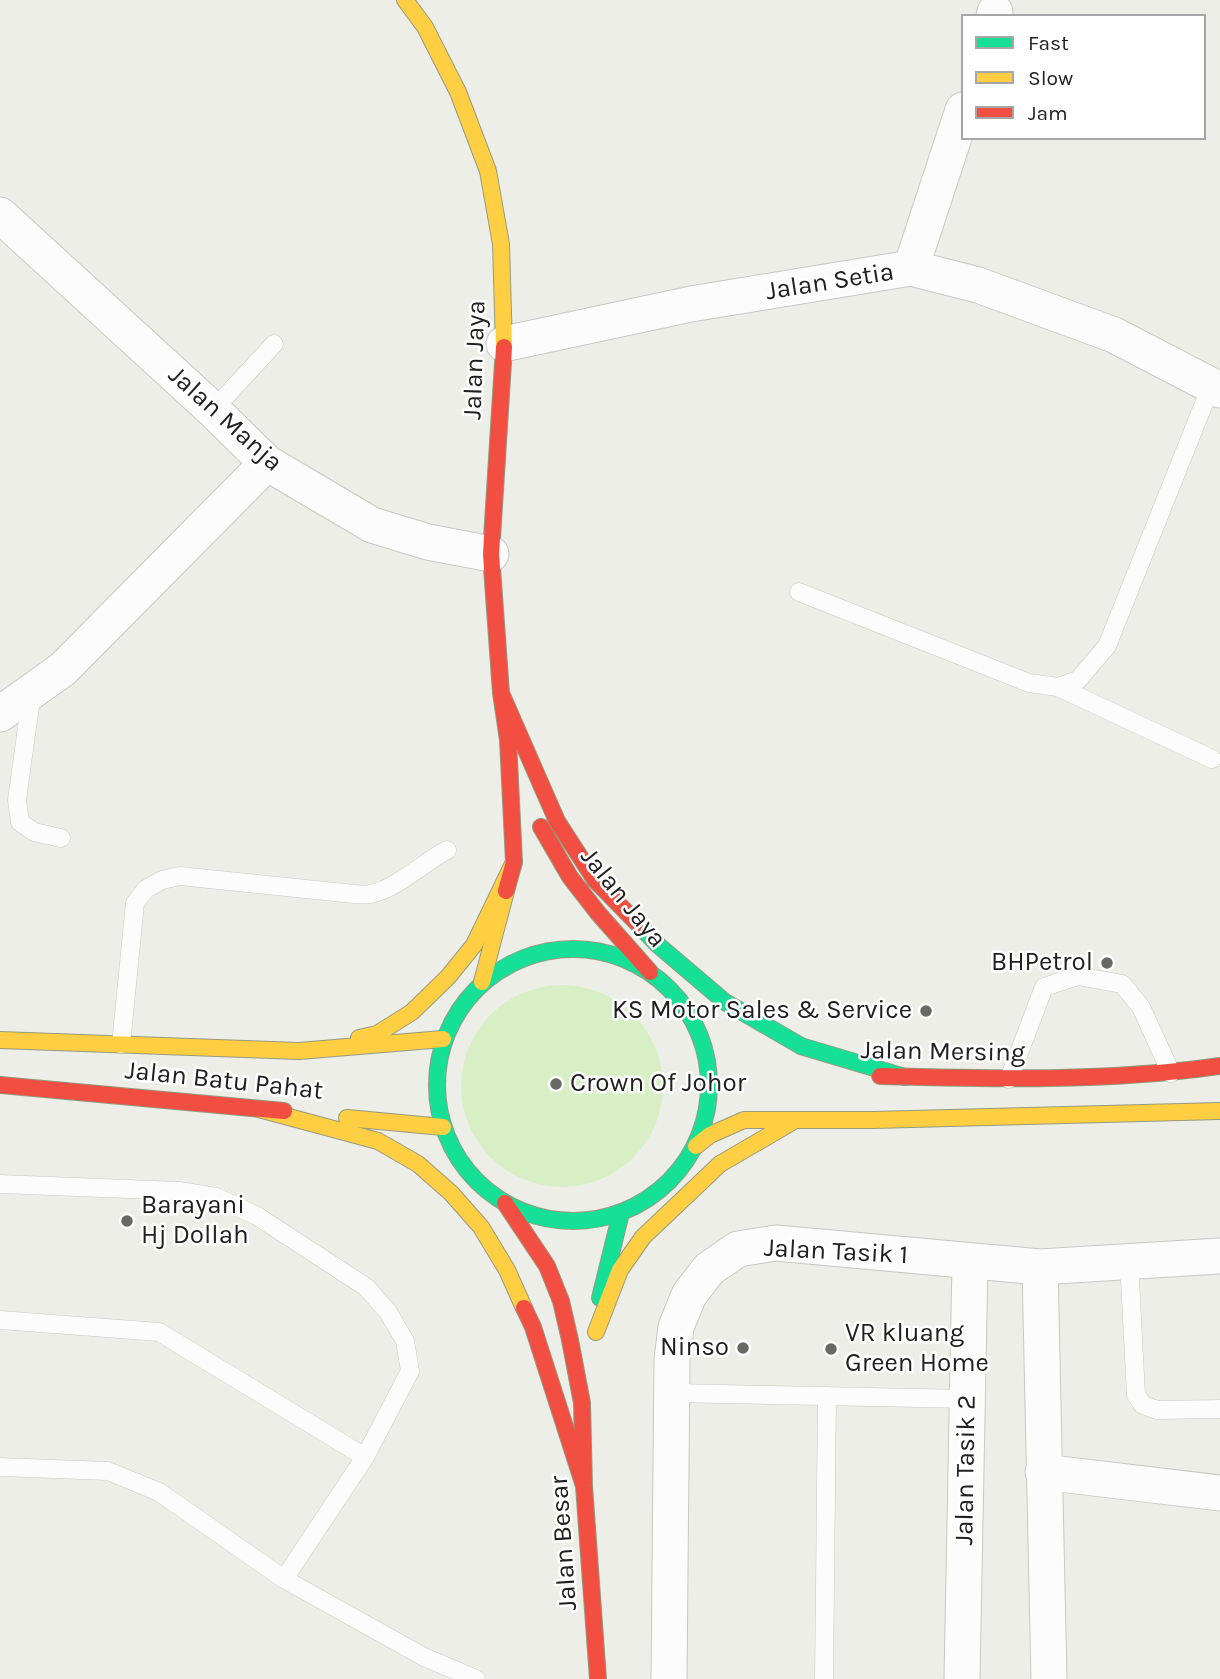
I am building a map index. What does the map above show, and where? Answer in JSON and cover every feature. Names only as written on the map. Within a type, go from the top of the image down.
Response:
[{"type":"main road","name":"Jalan Jaya","points":[[405,0],[425,27],[458,92],[488,171],[500,244],[504,344],[491,554],[501,693],[508,740],[514,862],[482,982]]},
{"type":"main road","points":[[501,693],[557,821],[595,880],[658,945],[725,1002],[802,1046],[905,1077]]},
{"type":"main road","name":"Jalan Jaya","points":[[508,740],[525,790]]},
{"type":"main road","name":"Jalan Jaya","points":[[534,815],[570,877],[650,972]]},
{"type":"main road","points":[[299,1051],[377,1034],[412,1012],[448,977],[474,945],[514,862]]},
{"type":"main road","points":[[684,1004],[701,1037],[709,1073],[708,1111],[696,1146],[677,1174],[651,1197],[621,1213],[582,1222],[542,1218],[505,1203],[478,1183],[457,1157],[443,1126],[436,1083],[443,1039],[458,1008],[482,982],[520,958],[564,947],[609,952],[650,972],[684,1004],[706,1018]]},
{"type":"main road","name":"Jalan Batu Pahat","points":[[0,1040],[299,1051],[443,1039]]},
{"type":"main road","name":"Jalan Mersing","points":[[848,1076],[1009,1079],[1171,1073],[1220,1066]]},
{"type":"main road","name":"Jalan Batu Pahat","points":[[0,1085],[443,1126]]},
{"type":"main road","points":[[259,1109],[379,1142],[418,1164],[451,1194],[481,1227],[507,1270],[533,1328],[584,1486]]},
{"type":"main road","points":[[696,1146],[710,1135],[744,1119],[873,1120],[1220,1111]]},
{"type":"main road","points":[[621,1213],[606,1272],[595,1338],[620,1270],[643,1237],[720,1164],[797,1119]]},
{"type":"main road","name":"Jalan Besar","points":[[505,1203],[547,1266],[561,1300],[570,1340],[582,1403],[584,1486],[598,1679]]},
{"type":"main road","name":"Jalan Besar","points":[[582,1403],[589,1368]]},
{"type":"street","points":[[911,268],[961,116]]},
{"type":"street","name":"Jalan Manja","points":[[0,215],[267,463],[372,525],[428,542],[491,554]]},
{"type":"street","name":"Jalan Setia","points":[[504,344],[691,304],[911,268],[978,285],[1114,335],[1215,388]]},
{"type":"street","points":[[0,714],[63,669],[267,463]]},
{"type":"street","name":"Jalan Tasik 1","points":[[669,1679],[672,1360],[676,1327],[689,1295],[709,1269],[738,1249],[776,1243],[1040,1266],[1220,1256]]},
{"type":"street","name":"Jalan Tasik 2","points":[[962,1679],[970,1261]]},
{"type":"street","points":[[1040,1266],[1049,1679]]},
{"type":"street","points":[[1044,1472],[1220,1493]]},
{"type":"lane","points":[[213,410],[274,344]]},
{"type":"lane","points":[[1058,687],[1078,680],[1107,646],[1215,388]]},
{"type":"lane","points":[[799,592],[1029,683],[1058,687],[1212,759]]},
{"type":"lane","points":[[32,691],[17,800],[20,822],[34,832],[61,838]]},
{"type":"lane","points":[[121,1044],[135,904],[146,889],[162,880],[180,876],[372,894],[390,887],[447,850]]},
{"type":"lane","points":[[1009,1079],[1044,986],[1078,976],[1122,984],[1141,1007],[1171,1073]]},
{"type":"lane","points":[[0,1184],[179,1191],[216,1197],[257,1216],[366,1287],[388,1312],[405,1341],[410,1371],[365,1457],[284,1578]]},
{"type":"lane","points":[[1129,1261],[1136,1395],[1143,1405],[1157,1410],[1220,1409]]},
{"type":"lane","points":[[0,1320],[159,1332],[365,1457]]},
{"type":"lane","points":[[672,1393],[968,1399]]},
{"type":"lane","points":[[824,1679],[827,1396]]},
{"type":"lane","points":[[0,1467],[108,1471],[159,1492],[284,1578],[424,1657],[476,1679]]},
{"type":"green space","points":[[562,985],[601,993],[618,1002],[633,1015],[646,1030],[655,1047],[663,1086],[655,1125],[646,1142],[633,1157],[618,1170],[601,1179],[562,1187],[523,1179],[506,1170],[491,1157],[478,1142],[469,1125],[461,1086],[469,1047],[478,1030],[491,1015],[506,1002],[523,993]]},
{"type":"traffic: fast","points":[[639,925],[658,945],[725,1002],[801,1046],[905,1077]]},
{"type":"traffic: fast","points":[[560,949],[586,949],[625,959],[649,972],[669,989],[686,1009],[699,1033],[707,1058],[709,1085],[707,1112],[699,1137],[686,1161],[669,1181],[649,1198],[625,1211],[600,1219],[560,1221],[533,1215],[509,1205],[487,1190],[468,1171],[453,1149],[443,1125],[437,1098],[437,1072],[443,1045],[453,1021],[468,999],[487,980],[509,965],[533,955],[560,949]]},
{"type":"traffic: fast","points":[[600,1298],[621,1213]]},
{"type":"traffic: slow","points":[[405,0],[425,27],[458,92],[488,171],[501,244],[504,347]]},
{"type":"traffic: slow","points":[[359,1038],[377,1034],[412,1012],[448,977],[474,945],[514,862]]},
{"type":"traffic: slow","points":[[482,982],[506,891]]},
{"type":"traffic: slow","points":[[0,1040],[299,1051],[443,1039]]},
{"type":"traffic: slow","points":[[259,1109],[378,1141],[418,1164],[451,1193],[481,1227],[507,1270],[524,1308]]},
{"type":"traffic: slow","points":[[696,1146],[710,1135],[744,1120],[873,1120],[1220,1111]]},
{"type":"traffic: slow","points":[[347,1118],[443,1127]]},
{"type":"traffic: slow","points":[[596,1332],[620,1270],[643,1237],[720,1164],[792,1122]]},
{"type":"traffic: jam","points":[[504,347],[491,554],[501,693],[508,740],[514,862],[506,891]]},
{"type":"traffic: jam","points":[[501,693],[557,821],[595,880],[639,925]]},
{"type":"traffic: jam","points":[[541,827],[570,877],[650,972]]},
{"type":"traffic: jam","points":[[880,1076],[1093,1077],[1220,1066]]},
{"type":"traffic: jam","points":[[0,1085],[284,1111]]},
{"type":"traffic: jam","points":[[505,1203],[547,1266],[561,1301],[570,1340],[582,1403],[584,1486],[598,1679]]},
{"type":"traffic: jam","points":[[524,1308],[533,1327],[584,1486]]},
{"type":"place","name":"BHPetrol","points":[[1107,963]]},
{"type":"place","name":"KS Motor Sales & Service","points":[[926,1011]]},
{"type":"place","name":"Crown Of Johor","points":[[556,1084]]},
{"type":"place","name":"Barayani Hj Dollah","points":[[127,1221]]},
{"type":"place","name":"Ninso","points":[[743,1348]]},
{"type":"place","name":"VR kluang Green Home","points":[[831,1349]]}]
